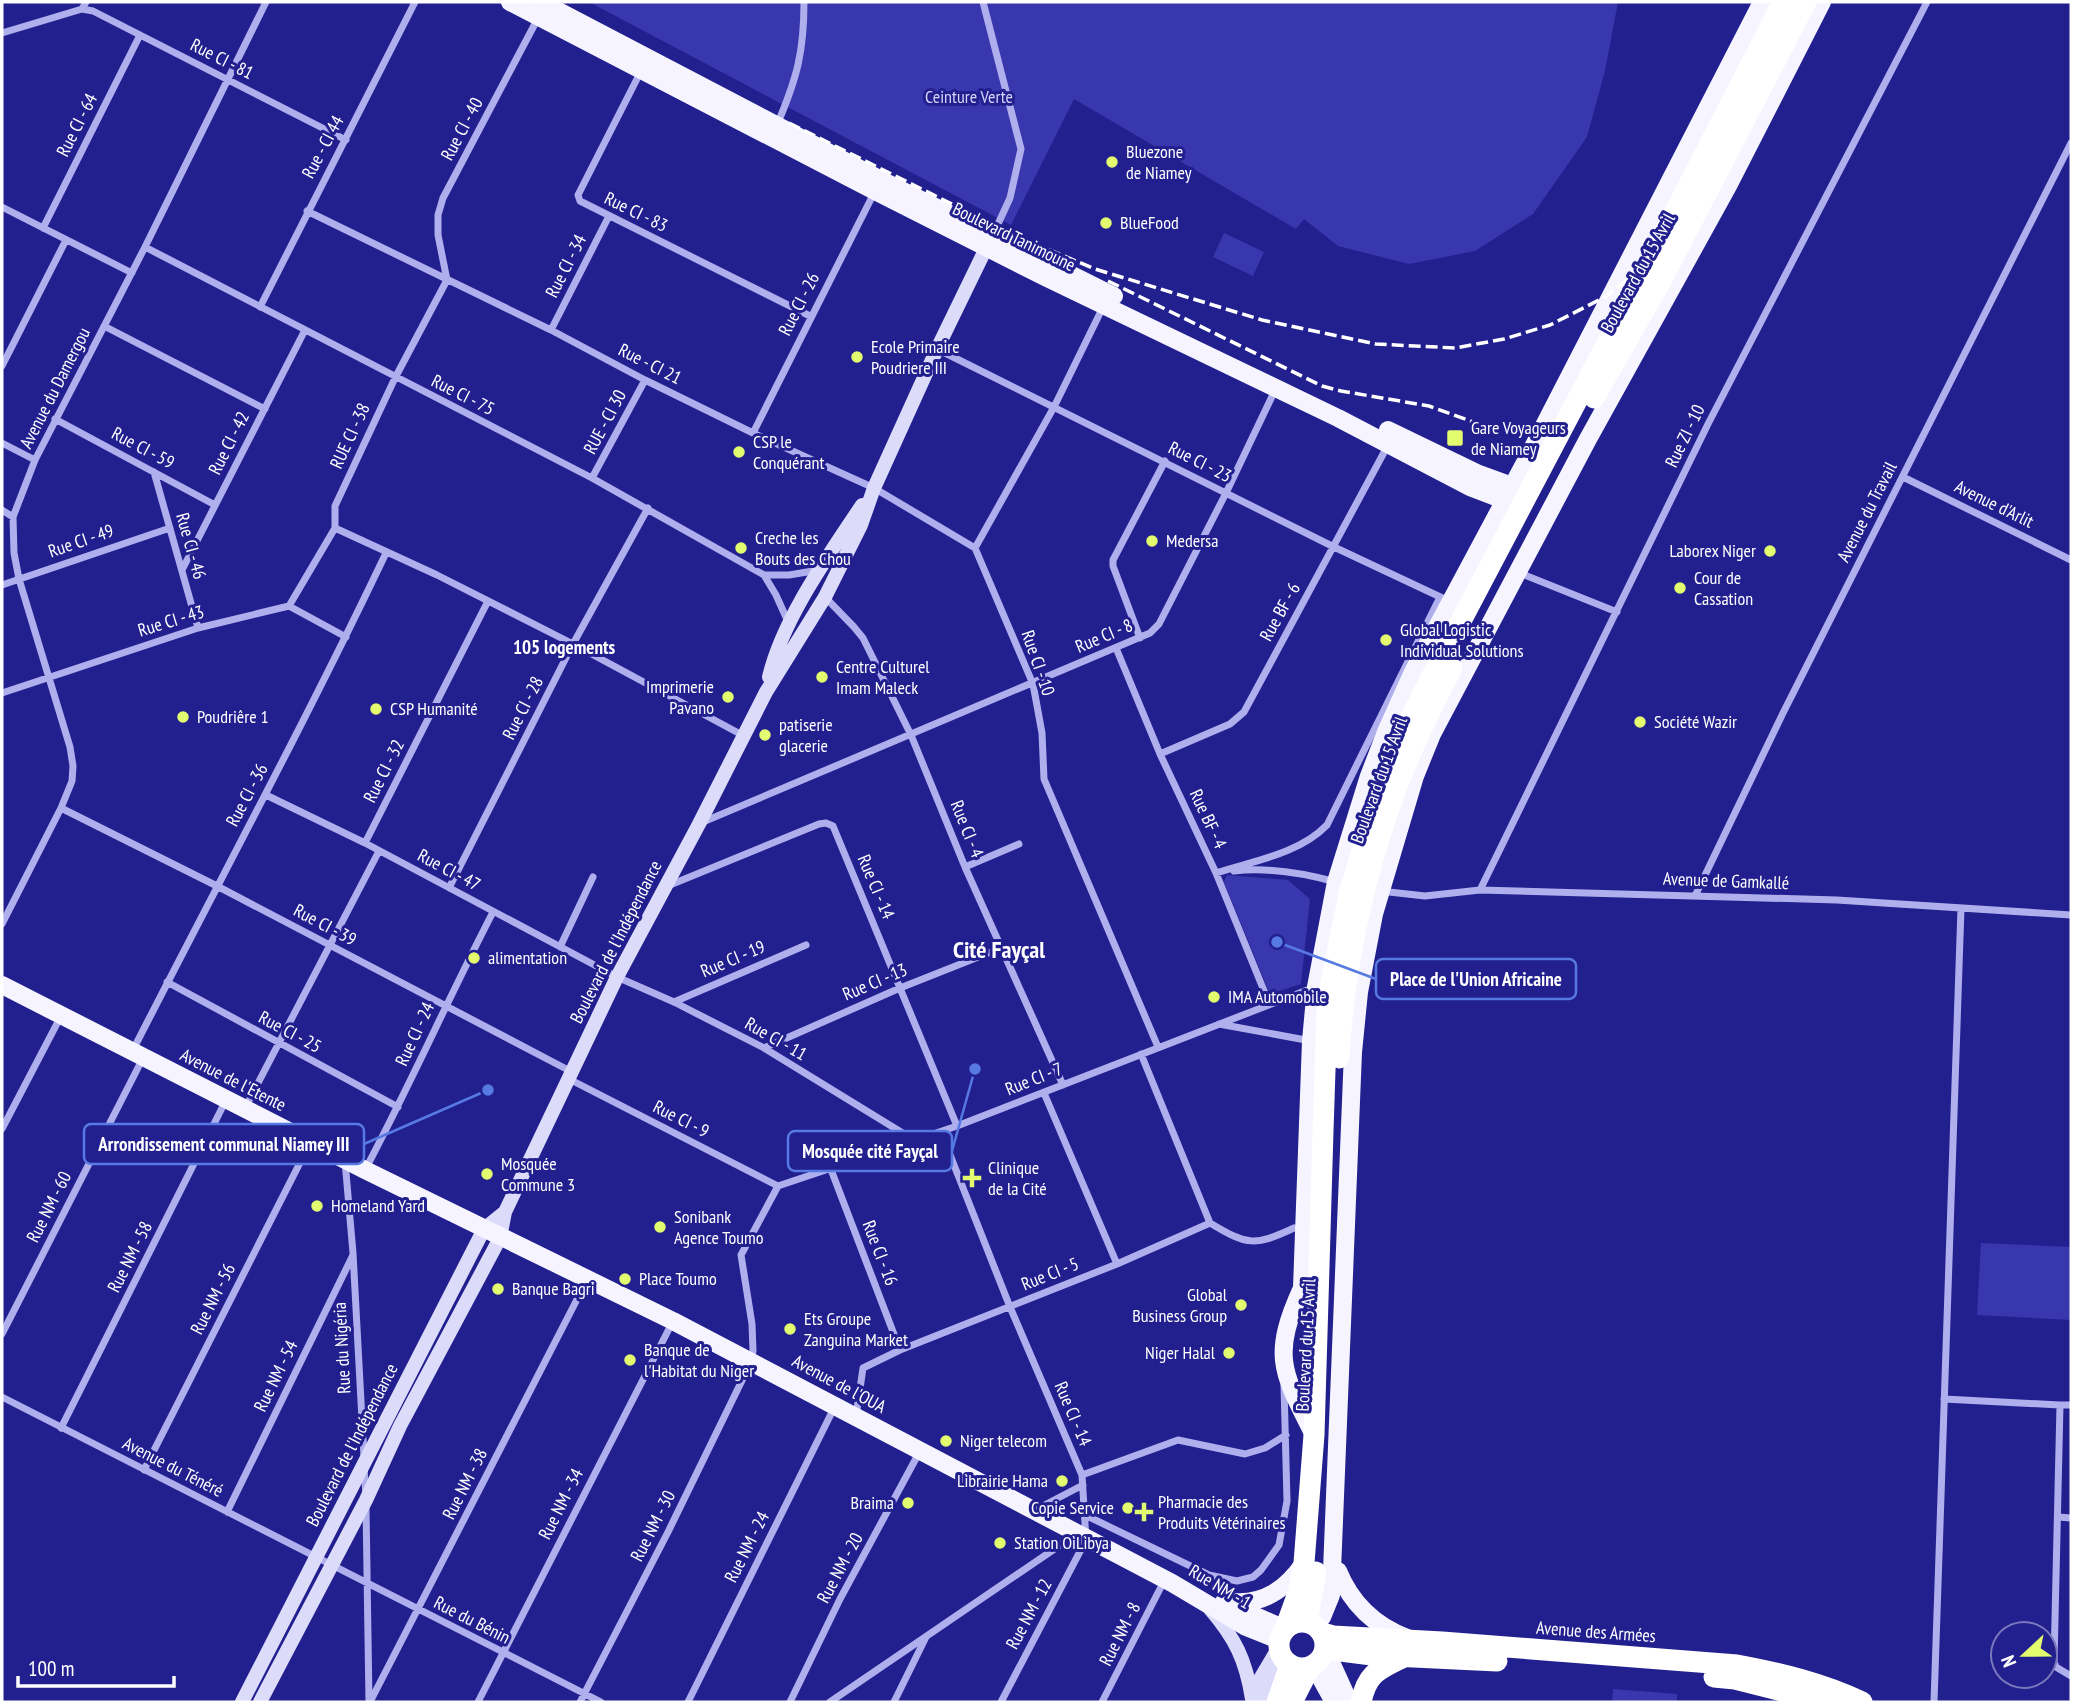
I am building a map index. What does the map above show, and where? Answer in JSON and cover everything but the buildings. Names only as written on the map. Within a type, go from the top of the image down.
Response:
[{"type":"highway","name":"Boulevard du 15 Avril","points":[[1270,1701],[1288,1651],[1304,1563],[1314,1435],[1327,1010],[1346,908],[1373,814],[1395,751],[1422,695],[1783,2]]},
{"type":"highway","name":"Boulevard du 15 Avril","points":[[1317,1632],[1327,1538],[1340,1050],[1344,993],[1353,941],[1370,872],[1404,769],[1425,721],[1530,517],[1662,279],[1806,2]]},
{"type":"highway","points":[[1295,1622],[1317,1632],[1318,1662],[1288,1651],[1295,1622]]},
{"type":"highway","name":"Avenue des Armées","points":[[1317,1632],[1372,1656],[1410,1648],[1737,1665],[1784,1673],[1862,1702]]},
{"type":"highway","name":"Avenue des Armées","points":[[1410,1648],[1735,1679],[1825,1702]]},
{"type":"highway","points":[[1362,1702],[1366,1685],[1375,1671],[1410,1648]]},
{"type":"main road","name":"Boulevard Tanimoune","points":[[510,2],[543,6],[776,125],[1105,304],[1389,443],[1456,471]]},
{"type":"main road","name":"Boulevard du 15 Avril","points":[[1314,1435],[1293,1394],[1282,1357],[1286,1326],[1302,1288],[1311,1041],[1316,987],[1336,883],[1369,776],[1445,599],[1488,531],[1528,457],[1762,2]]},
{"type":"main road","name":"Boulevard du 15 Avril","points":[[1317,1632],[1332,1622],[1338,1608],[1341,1588],[1327,1538],[1355,1032],[1365,955],[1380,891],[1415,776],[1428,745],[1516,572],[1728,186],[1822,2]]},
{"type":"main road","name":"Boulevard Tanimoune","points":[[543,6],[642,69],[875,191],[989,241],[1474,481],[1508,493]]},
{"type":"main road","name":"Boulevard de l'Indépendance","points":[[242,1702],[364,1464],[505,1212],[617,977],[766,692],[825,597],[861,525],[874,488],[989,241]]},
{"type":"main road","points":[[1488,531],[1474,481],[1528,457]]},
{"type":"main road","name":"Boulevard de l'Indépendance","points":[[766,692],[774,658],[789,625],[819,570],[874,488]]},
{"type":"main road","name":"Avenue de l'Etente","points":[[2,985],[492,1233]]},
{"type":"main road","name":"Boulevard de l'Indépendance","points":[[260,1702],[366,1500],[492,1233]]},
{"type":"main road","name":"Avenue de l'OUA","points":[[492,1233],[673,1321],[1168,1581]]},
{"type":"main road","points":[[1211,1601],[1244,1603],[1268,1597],[1288,1583],[1304,1563]]},
{"type":"main road","points":[[1338,1571],[1347,1591],[1365,1613],[1410,1648]]},
{"type":"main road","name":"Rue NM - 1","points":[[1168,1581],[1211,1601],[1288,1651]]},
{"type":"main road","points":[[1211,1601],[1270,1701]]},
{"type":"main road","points":[[1317,1632],[1349,1702]]},
{"type":"main road","points":[[1288,1651],[1319,1675],[1334,1702]]},
{"type":"street","name":"Avenue du Damergou","points":[[2,924],[61,808],[72,781],[73,766],[70,747],[19,579],[14,553],[13,517],[35,460],[55,419],[132,273],[267,2]]},
{"type":"street","name":"Rue - CI 44","points":[[260,307],[415,2]]},
{"type":"street","points":[[776,125],[802,56],[804,2]]},
{"type":"street","name":"Boulevard de l'Indépendance","points":[[983,2],[1021,149],[1010,198],[989,241]]},
{"type":"street","name":"Rue ZI - 10","points":[[1480,890],[1708,424],[1927,2]]},
{"type":"street","name":"Rue CI - 81","points":[[84,5],[346,140]]},
{"type":"street","points":[[2,33],[84,5]]},
{"type":"street","name":"Rue CI - 40","points":[[447,280],[438,235],[438,215],[443,198],[543,6]]},
{"type":"street","name":"Rue CI - 64","points":[[43,228],[140,35]]},
{"type":"street","name":"Rue CI - 83","points":[[642,69],[578,195],[580,201],[810,316]]},
{"type":"street","name":"Avenue du Travail","points":[[1695,896],[1783,713],[2070,149]]},
{"type":"street","name":"Rue CI - 26","points":[[752,433],[875,191]]},
{"type":"street","points":[[2,207],[132,273]]},
{"type":"street","name":"Rue - CI 21","points":[[307,211],[551,330],[752,433],[874,488],[975,548]]},
{"type":"street","name":"Rue CI - 34","points":[[551,330],[609,216]]},
{"type":"street","points":[[2,366],[66,240]]},
{"type":"street","name":"Rue CI - 75","points":[[145,247],[592,478],[764,575]]},
{"type":"street","name":"RUE CI - 38","points":[[289,606],[335,528],[335,506],[395,378],[447,280]]},
{"type":"street","points":[[975,548],[1054,407],[1105,304]]},
{"type":"street","points":[[104,326],[265,409]]},
{"type":"street","name":"Rue CI - 42","points":[[181,570],[305,330]]},
{"type":"street","name":"Rue CI - 23","points":[[937,349],[1334,547],[1445,599]]},
{"type":"street","name":"RUE - CI 30","points":[[592,478],[645,380]]},
{"type":"street","name":"Rue CI - 8","points":[[699,824],[1150,633],[1159,624],[1276,388]]},
{"type":"street","name":"Rue CI - 59","points":[[55,419],[215,505]]},
{"type":"street","points":[[2,443],[35,460]]},
{"type":"street","name":"Rue BF - 6","points":[[1160,754],[1230,724],[1244,712],[1389,443]]},
{"type":"street","points":[[1140,638],[1115,573],[1113,560],[1165,461]]},
{"type":"street","name":"Rue CI - 46","points":[[154,472],[198,628]]},
{"type":"street","name":"Avenue d'Arlit","points":[[1903,477],[2071,560]]},
{"type":"street","name":"Rue CI - 28","points":[[449,888],[573,644],[648,508]]},
{"type":"street","points":[[2,510],[13,517]]},
{"type":"street","name":"Rue CI - 49","points":[[2,585],[170,528]]},
{"type":"street","points":[[335,528],[573,644],[745,736]]},
{"type":"street","name":"Rue CI - 10","points":[[975,548],[1033,684],[1042,733],[1044,779],[1158,1047]]},
{"type":"street","name":"Rue CI - 36","points":[[138,1054],[167,982],[266,795],[386,553]]},
{"type":"street","points":[[764,575],[789,575],[819,570]]},
{"type":"street","points":[[1516,572],[1617,612]]},
{"type":"street","points":[[764,575],[789,625]]},
{"type":"street","name":"Rue CI - 4","points":[[825,597],[863,638],[911,735],[965,867],[1063,1085]]},
{"type":"street","points":[[1216,873],[1301,846],[1317,836],[1326,825],[1445,599]]},
{"type":"street","name":"Rue CI - 32","points":[[365,843],[488,601]]},
{"type":"street","points":[[289,606],[346,637]]},
{"type":"street","name":"Rue CI - 43","points":[[2,693],[198,628],[289,606]]},
{"type":"street","name":"Rue BF - 4","points":[[1116,648],[1160,754],[1216,873],[1269,1003]]},
{"type":"street","name":"Rue CI - 47","points":[[266,795],[365,843],[617,977]]},
{"type":"street","name":"Rue CI - 39","points":[[61,808],[217,886],[571,1076]]},
{"type":"street","name":"Rue CI - 14","points":[[666,886],[827,823],[833,826],[957,1126]]},
{"type":"street","points":[[965,867],[1018,844]]},
{"type":"street","points":[[244,1109],[280,1045],[379,851]]},
{"type":"street","points":[[1216,873],[1253,869],[1303,873],[1336,883]]},
{"type":"street","points":[[560,947],[593,877]]},
{"type":"street","name":"Avenue de Gamkallé","points":[[1380,891],[1425,896],[1480,890],[1837,900],[2071,915]]},
{"type":"street","points":[[1934,1702],[1961,908]]},
{"type":"street","name":"Rue CI - 24","points":[[365,1170],[493,912]]},
{"type":"street","name":"Rue CI - 19","points":[[674,1002],[806,945]]},
{"type":"street","name":"Rue CI - 13","points":[[764,1048],[900,988],[1001,948]]},
{"type":"street","name":"Rue CI - 11","points":[[617,977],[674,1002],[764,1048],[914,1140]]},
{"type":"street","name":"Rue CI - 25","points":[[167,982],[398,1107]]},
{"type":"street","name":"Rue CI - 7","points":[[778,1186],[957,1126],[1316,987]]},
{"type":"street","points":[[2,1129],[61,1016]]},
{"type":"street","points":[[1218,1023],[1311,1041]]},
{"type":"street","name":"Rue NM - 60","points":[[2,1334],[138,1054]]},
{"type":"street","points":[[1140,1054],[1210,1223],[1235,1238],[1256,1241],[1264,1241],[1294,1228]]},
{"type":"street","name":"Rue CI - 9","points":[[571,1076],[778,1186]]},
{"type":"street","points":[[1044,1093],[1117,1264]]},
{"type":"street","name":"Rue NM - 58","points":[[61,1427],[226,1100]]},
{"type":"street","name":"Rue CI - 14","points":[[940,1132],[1010,1307],[1082,1475],[1085,1515],[1081,1537]]},
{"type":"street","name":"Rue NM - 56","points":[[144,1470],[311,1143]]},
{"type":"street","name":"Rue du Nigéria","points":[[345,1160],[353,1253],[366,1500],[369,1702]]},
{"type":"street","name":"Rue CI - 16","points":[[830,1167],[900,1350]]},
{"type":"street","points":[[751,1362],[752,1324],[741,1255],[778,1186]]},
{"type":"street","name":"Rue CI - 5","points":[[856,1418],[863,1368],[900,1350],[1117,1264],[1210,1223]]},
{"type":"street","name":"Rue NM - 54","points":[[227,1512],[353,1253]]},
{"type":"street","name":"Rue NM - 38","points":[[369,1702],[587,1280]]},
{"type":"street","name":"Rue NM - 34","points":[[478,1702],[673,1321]]},
{"type":"street","points":[[1085,1515],[1209,1575],[1237,1581],[1245,1580],[1261,1570],[1279,1545],[1287,1501],[1282,1357]]},
{"type":"street","name":"Rue NM - 30","points":[[580,1702],[668,1532],[751,1362]]},
{"type":"street","name":"Avenue du Ténéré","points":[[2,1396],[331,1564]]},
{"type":"street","points":[[1944,1399],[2071,1405]]},
{"type":"street","points":[[2060,1405],[2054,1662],[2056,1667],[2071,1676]]},
{"type":"street","name":"Rue NM - 24","points":[[688,1702],[835,1406]]},
{"type":"street","points":[[1082,1475],[1178,1440],[1245,1454],[1286,1435]]},
{"type":"street","name":"Rue NM - 20","points":[[790,1702],[841,1599],[921,1450]]},
{"type":"street","points":[[1033,1511],[1083,1485]]},
{"type":"street","points":[[2058,1517],[2071,1518]]},
{"type":"street","points":[[830,1702],[926,1636],[1081,1537]]},
{"type":"street","name":"Rue NM - 12","points":[[1001,1702],[1081,1537]]},
{"type":"street","name":"Rue du Bénin","points":[[331,1564],[601,1702]]},
{"type":"street","name":"Rue NM - 8","points":[[1102,1702],[1168,1581]]},
{"type":"street","points":[[894,1702],[926,1636]]},
{"type":"green space","name":"Ceinture Verte","points":[[589,2],[1618,2],[1605,71],[1587,137],[1533,214],[1475,251],[1409,264],[1338,246],[1304,219],[1296,229],[1074,99],[1011,225]]},
{"type":"green space","points":[[1224,233],[1264,252],[1253,276],[1213,257]]},
{"type":"green space","points":[[1227,875],[1288,880],[1310,899],[1301,984],[1270,994],[1224,882]]},
{"type":"green space","points":[[1981,1243],[2071,1247],[2071,1320],[1977,1315]]},
{"type":"green space","points":[[1613,1689],[1677,1694],[1677,1702],[1612,1702]]},
{"type":"railway","points":[[789,123],[1012,234],[1095,269],[1262,320],[1376,344],[1455,348],[1504,339],[1550,325],[1605,297],[1646,266],[1683,216],[1796,2]]},
{"type":"railway","points":[[1108,281],[1322,386],[1429,406],[1484,426]]},
{"type":"place","name":"Bluezone de Niamey","points":[[1112,162]]},
{"type":"place","name":"BlueFood","points":[[1106,223]]},
{"type":"place","name":"Ecole Primaire Poudriere III","points":[[857,357]]},
{"type":"place","name":"Gare Voyageurs de Niamey","points":[[1455,438]]},
{"type":"place","name":"CSP le Conquérant","points":[[739,452]]},
{"type":"place","name":"Medersa","points":[[1152,541]]},
{"type":"place","name":"Creche les Bouts des Chou","points":[[741,548]]},
{"type":"place","name":"Laborex Niger","points":[[1770,551]]},
{"type":"place","name":"Cour de Cassation","points":[[1680,588]]},
{"type":"place","name":"Global Logistic Individual Solutions","points":[[1386,640]]},
{"type":"place","name":"Centre Culturel Imam Maleck","points":[[822,677]]},
{"type":"place","name":"Imprimerie Pavano","points":[[728,697]]},
{"type":"place","name":"CSP Humanité","points":[[376,709]]},
{"type":"place","name":"Poudriêre 1","points":[[183,717]]},
{"type":"place","name":"Société Wazir","points":[[1640,722]]},
{"type":"place","name":"patiserie glacerie","points":[[765,735]]},
{"type":"place","name":"Place de l'Union Africaine","points":[[1277,942]]},
{"type":"place","name":"alimentation","points":[[474,958]]},
{"type":"place","name":"IMA Automobile","points":[[1214,997]]},
{"type":"place","name":"Mosquée cité Fayçal","points":[[975,1069]]},
{"type":"place","name":"Arrondissement communal Niamey III","points":[[488,1090]]},
{"type":"place","name":"Mosquée Commune 3","points":[[487,1174]]},
{"type":"place","name":"Clinique de la Cité","points":[[972,1178]]},
{"type":"place","name":"Homeland Yard","points":[[317,1206]]},
{"type":"place","name":"Sonibank Agence Toumo","points":[[660,1227]]},
{"type":"place","name":"Place Toumo","points":[[625,1279]]},
{"type":"place","name":"Banque Bagri","points":[[498,1289]]},
{"type":"place","name":"Global Business Group","points":[[1241,1305]]},
{"type":"place","name":"Ets Groupe Zanguina Market","points":[[790,1329]]},
{"type":"place","name":"Niger Halal","points":[[1229,1353]]},
{"type":"place","name":"Banque de l'Habitat du Niger","points":[[630,1360]]},
{"type":"place","name":"Niger telecom","points":[[946,1441]]},
{"type":"place","name":"Librairie Hama","points":[[1062,1481]]},
{"type":"place","name":"Braima","points":[[908,1503]]},
{"type":"place","name":"Copie Service","points":[[1128,1508]]},
{"type":"place","name":"Pharmacie des Produits Vétérinaires","points":[[1144,1512]]},
{"type":"place","name":"Station OiLibya","points":[[1000,1543]]},
{"type":"district","name":"105 logements","points":[[564,647]]},
{"type":"district","name":"Cité Fayçal","points":[[999,950]]}]
